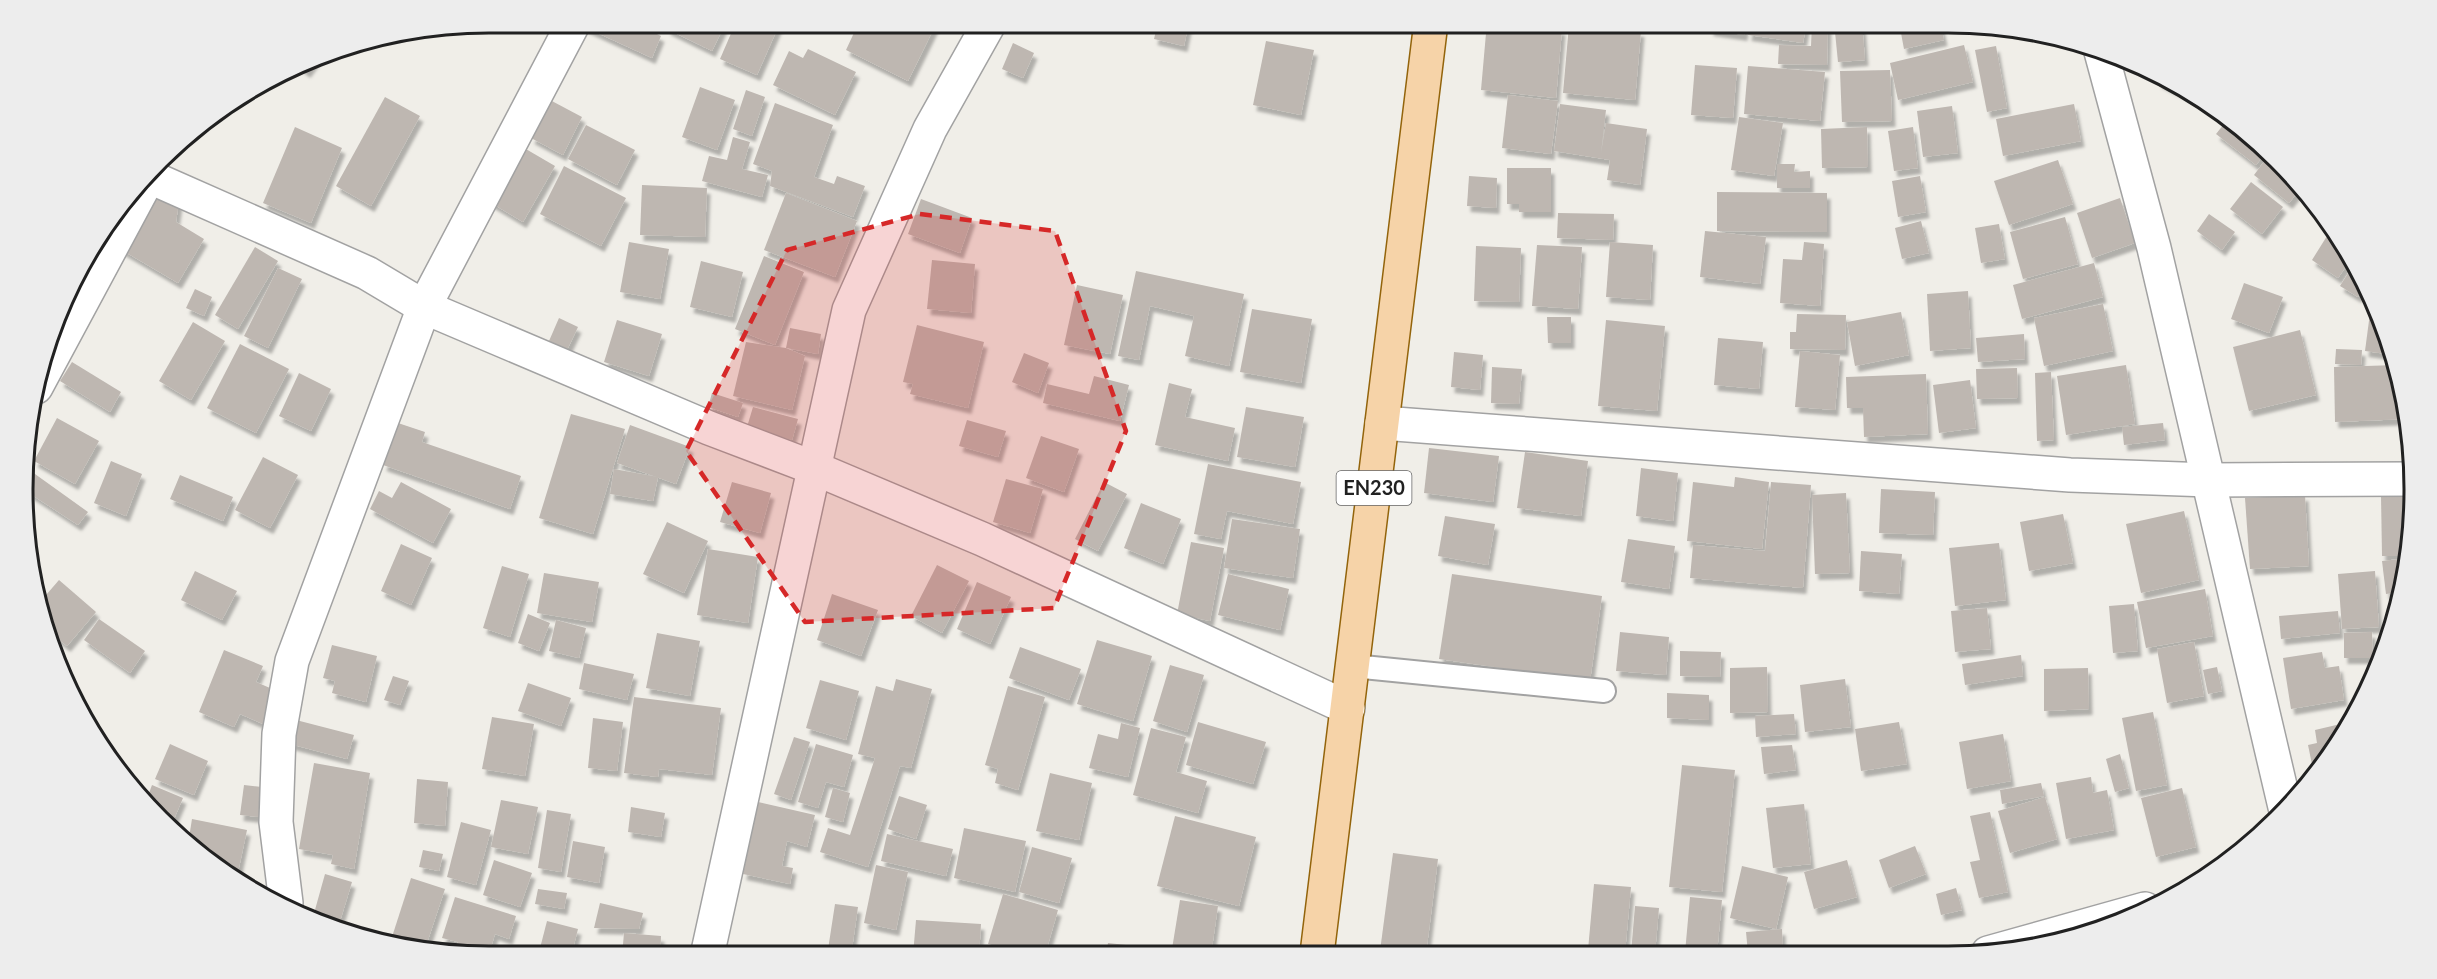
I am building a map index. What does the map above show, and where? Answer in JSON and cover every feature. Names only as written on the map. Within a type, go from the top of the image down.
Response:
[{"type":"main road","name":"EN230","points":[[1318,946],[1430,33]]},
{"type":"street","points":[[285,898],[276,822],[279,734],[292,661],[424,307],[568,33]]},
{"type":"street","points":[[710,946],[849,310],[930,129],[984,33]]},
{"type":"street","points":[[2103,61],[2154,248],[2283,798]]},
{"type":"street","points":[[155,179],[367,273],[424,307],[708,428],[814,468],[982,538],[1348,708]]},
{"type":"street","points":[[54,353],[135,202]]},
{"type":"street","points":[[1382,423],[2058,474],[2209,480],[2404,478]]},
{"type":"lane","points":[[1353,666],[1604,691]]},
{"type":"highlighted area","points":[[920,214],[1055,231],[1126,431],[1054,608],[805,622],[686,451],[787,250]]},
{"type":"building","points":[[597,33],[655,33],[661,36],[652,58]]},
{"type":"building","points":[[675,33],[721,33],[712,51]]},
{"type":"building","points":[[731,33],[775,33],[757,75],[720,59]]},
{"type":"building","points":[[854,33],[932,33],[908,81],[846,50]]},
{"type":"building","points":[[1155,33],[1187,33],[1184,46],[1154,39]]},
{"type":"building","points":[[1486,33],[1562,33],[1556,98],[1481,90]]},
{"type":"building","points":[[1568,33],[1641,33],[1635,100],[1563,93]]},
{"type":"building","points":[[1748,33],[1805,33],[1803,43],[1748,35]]},
{"type":"building","points":[[1812,33],[1828,33],[1827,65],[1778,64],[1779,45],[1811,46]]},
{"type":"building","points":[[1835,33],[1863,33],[1865,60],[1838,62]]},
{"type":"building","points":[[1901,33],[1942,33],[1944,40],[1904,49]]},
{"type":"building","points":[[1266,41],[1314,50],[1301,115],[1253,105]]},
{"type":"building","points":[[1013,43],[1034,53],[1023,78],[1002,69]]},
{"type":"building","points":[[1964,45],[1973,82],[1898,100],[1890,63]]},
{"type":"building","points":[[1996,46],[2007,108],[1987,112],[1975,50]]},
{"type":"building","points":[[808,49],[856,72],[835,115],[773,85],[789,51],[803,58]]},
{"type":"building","points":[[1695,65],[1737,68],[1733,118],[1691,115]]},
{"type":"building","points":[[1748,66],[1825,72],[1820,121],[1744,114]]},
{"type":"building","points":[[1890,70],[1892,121],[1842,122],[1840,71]]},
{"type":"building","points":[[700,87],[735,100],[717,150],[682,137]]},
{"type":"building","points":[[746,90],[765,97],[752,136],[733,129]]},
{"type":"building","points":[[1508,95],[1558,101],[1551,154],[1502,148]]},
{"type":"building","points":[[385,97],[420,116],[371,206],[336,186]]},
{"type":"building","points":[[550,100],[582,117],[563,155],[531,138]]},
{"type":"building","points":[[775,103],[833,125],[814,177],[834,184],[837,176],[865,186],[853,217],[770,186],[772,171],[753,164]]},
{"type":"building","points":[[1560,104],[1606,110],[1601,153],[1606,123],[1647,129],[1640,185],[1607,180],[1610,160],[1554,151]]},
{"type":"building","points":[[2074,104],[2081,141],[2003,156],[1996,119]]},
{"type":"building","points":[[1952,106],[1958,153],[1923,157],[1917,111]]},
{"type":"building","points":[[1739,117],[1783,123],[1774,176],[1731,170]]},
{"type":"building","points":[[586,125],[635,150],[617,185],[568,159]]},
{"type":"building","points":[[2223,125],[2261,159],[2256,165],[2216,134]]},
{"type":"building","points":[[295,127],[342,148],[311,223],[263,203]]},
{"type":"building","points":[[1867,127],[1868,167],[1822,168],[1821,129]]},
{"type":"building","points":[[1913,127],[1918,168],[1894,171],[1888,131]]},
{"type":"building","points":[[733,137],[750,142],[742,169],[768,175],[762,197],[702,181],[709,156],[727,160]]},
{"type":"building","points":[[519,145],[555,166],[523,222],[488,201]]},
{"type":"building","points":[[2058,160],[2073,204],[2009,225],[1994,181]]},
{"type":"building","points":[[2264,161],[2296,195],[2289,203],[2254,175]]},
{"type":"building","points":[[1777,164],[1795,164],[1794,172],[1810,171],[1810,188],[1777,188]]},
{"type":"building","points":[[564,166],[626,198],[601,246],[540,214]]},
{"type":"building","points":[[1507,168],[1551,168],[1551,212],[1519,212],[1519,204],[1507,204]]},
{"type":"building","points":[[1469,176],[1497,178],[1496,208],[1467,206]]},
{"type":"building","points":[[1920,176],[1926,212],[1898,217],[1892,181]]},
{"type":"building","points":[[2251,182],[2283,207],[2262,234],[2230,209]]},
{"type":"building","points":[[150,185],[179,202],[176,222],[204,239],[178,283],[115,246]]},
{"type":"building","points":[[642,185],[707,188],[705,237],[640,235]]},
{"type":"building","points":[[1717,192],[1827,193],[1827,232],[1717,231]]},
{"type":"building","points":[[786,193],[857,221],[835,277],[764,250]]},
{"type":"building","points":[[2120,198],[2135,243],[2092,258],[2077,213]]},
{"type":"building","points":[[921,199],[972,218],[960,253],[908,234]]},
{"type":"building","points":[[1558,213],[1614,214],[1613,240],[1557,238]]},
{"type":"building","points":[[2209,214],[2235,232],[2222,250],[2197,231]]},
{"type":"building","points":[[2065,217],[2078,264],[2023,279],[2010,232]]},
{"type":"building","points":[[1921,221],[1929,253],[1902,259],[1895,228]]},
{"type":"building","points":[[1999,224],[2005,259],[1981,263],[1975,228]]},
{"type":"building","points":[[1705,231],[1766,237],[1760,284],[1700,277]]},
{"type":"building","points":[[2327,236],[2346,267],[2338,278],[2312,260]]},
{"type":"building","points":[[629,242],[669,249],[660,299],[620,292]]},
{"type":"building","points":[[1610,242],[1653,245],[1650,300],[1606,297]]},
{"type":"building","points":[[1804,242],[1824,244],[1820,306],[1780,303],[1783,259],[1802,260]]},
{"type":"building","points":[[1537,245],[1582,247],[1578,309],[1532,306]]},
{"type":"building","points":[[1476,246],[1521,248],[1519,302],[1474,301]]},
{"type":"building","points":[[255,247],[278,261],[238,329],[215,315]]},
{"type":"building","points":[[764,256],[804,272],[775,345],[735,329]]},
{"type":"building","points":[[932,260],[975,264],[971,313],[927,309]]},
{"type":"building","points":[[701,261],[743,272],[732,317],[690,307]]},
{"type":"building","points":[[2094,263],[2103,297],[2022,319],[2013,285]]},
{"type":"building","points":[[278,268],[302,279],[268,348],[244,336]]},
{"type":"building","points":[[1136,271],[1244,294],[1229,366],[1185,356],[1194,316],[1150,306],[1139,360],[1118,356]]},
{"type":"building","points":[[2349,272],[2360,294],[2358,297],[2340,286]]},
{"type":"building","points":[[2244,283],[2283,297],[2269,333],[2231,319]]},
{"type":"building","points":[[1077,285],[1123,295],[1110,354],[1064,345]]},
{"type":"building","points":[[195,289],[212,297],[204,316],[186,308]]},
{"type":"building","points":[[1968,291],[1971,348],[1930,351],[1927,294]]},
{"type":"building","points":[[2103,304],[2113,351],[2044,366],[2034,318]]},
{"type":"building","points":[[1252,309],[1312,319],[1301,383],[1240,372]]},
{"type":"building","points":[[1901,312],[1909,355],[1855,366],[1847,322]]},
{"type":"building","points":[[1797,314],[1846,315],[1845,350],[1790,349],[1790,332],[1796,332]]},
{"type":"building","points":[[2370,316],[2383,353],[2365,351]]},
{"type":"building","points":[[1547,317],[1571,317],[1571,343],[1548,343]]},
{"type":"building","points":[[559,318],[578,327],[567,350],[549,341]]},
{"type":"building","points":[[617,320],[662,334],[649,376],[604,362]]},
{"type":"building","points":[[1606,320],[1665,326],[1657,411],[1598,406]]},
{"type":"building","points":[[193,322],[225,341],[191,400],[159,381]]},
{"type":"building","points":[[917,325],[984,342],[968,408],[910,394],[913,384],[903,382]]},
{"type":"building","points":[[790,328],[821,334],[818,354],[786,348]]},
{"type":"building","points":[[2300,330],[2316,395],[2249,411],[2233,347]]},
{"type":"building","points":[[2024,334],[2025,359],[1978,362],[1976,338]]},
{"type":"building","points":[[1718,338],[1763,342],[1759,389],[1714,385]]},
{"type":"building","points":[[746,342],[786,348],[805,356],[792,410],[733,396]]},
{"type":"building","points":[[240,344],[289,369],[256,433],[207,408]]},
{"type":"building","points":[[2336,349],[2362,350],[2361,365],[2335,364]]},
{"type":"building","points":[[1800,351],[1840,355],[1835,410],[1795,407]]},
{"type":"building","points":[[1454,352],[1483,355],[1480,390],[1451,387]]},
{"type":"building","points":[[1024,353],[1049,363],[1038,393],[1012,382]]},
{"type":"building","points":[[72,362],[121,392],[110,412],[60,381]]},
{"type":"building","points":[[2126,365],[2135,424],[2066,435],[2057,376]]},
{"type":"building","points":[[2386,365],[2398,419],[2335,422],[2334,367]]},
{"type":"building","points":[[1492,367],[1522,369],[1519,404],[1491,403]]},
{"type":"building","points":[[2017,368],[2018,398],[1977,399],[1976,369]]},
{"type":"building","points":[[2051,372],[2054,440],[2037,441],[2035,373]]},
{"type":"building","points":[[299,373],[331,389],[311,431],[279,416]]},
{"type":"building","points":[[1926,374],[1928,434],[1864,437],[1863,408],[1847,408],[1846,377]]},
{"type":"building","points":[[1094,376],[1129,385],[1120,421],[1043,403],[1047,384],[1089,394]]},
{"type":"building","points":[[1970,380],[1976,428],[1939,433],[1933,385]]},
{"type":"building","points":[[1169,383],[1192,389],[1185,417],[1235,428],[1228,461],[1155,445]]},
{"type":"building","points":[[712,393],[743,403],[738,417],[708,407]]},
{"type":"building","points":[[753,407],[798,419],[792,440],[747,427]]},
{"type":"building","points":[[1246,407],[1304,417],[1295,467],[1237,457]]},
{"type":"building","points":[[571,414],[625,429],[593,534],[539,518]]},
{"type":"building","points":[[57,418],[99,441],[75,484],[34,461]]},
{"type":"building","points":[[967,420],[1006,431],[998,457],[959,446]]},
{"type":"building","points":[[398,423],[425,432],[422,442],[521,476],[510,509],[383,465]]},
{"type":"building","points":[[2163,423],[2165,440],[2124,445],[2122,427]]},
{"type":"building","points":[[630,425],[690,447],[676,484],[617,463]]},
{"type":"building","points":[[1041,436],[1079,449],[1064,492],[1026,478]]},
{"type":"building","points":[[1429,448],[1499,456],[1493,502],[1424,493]]},
{"type":"building","points":[[1525,452],[1588,461],[1581,516],[1517,508]]},
{"type":"building","points":[[263,457],[298,475],[270,528],[235,510]]},
{"type":"building","points":[[111,461],[142,474],[126,516],[94,503]]},
{"type":"building","points":[[1208,464],[1301,482],[1293,524],[1227,511],[1221,539],[1194,534]]},
{"type":"building","points":[[1641,468],[1678,473],[1673,521],[1636,516]]},
{"type":"building","points":[[614,469],[658,477],[653,501],[610,494]]},
{"type":"building","points":[[34,473],[88,512],[78,525],[33,496]]},
{"type":"building","points":[[180,475],[233,497],[223,521],[170,499]]},
{"type":"building","points":[[1735,477],[1769,482],[1762,549],[1687,541],[1693,482],[1734,487]]},
{"type":"building","points":[[1006,479],[1043,489],[1030,533],[993,522]]},
{"type":"building","points":[[401,482],[451,509],[433,543],[370,509],[379,491],[392,498]]},
{"type":"building","points":[[732,482],[771,493],[760,533],[720,522]]},
{"type":"building","points":[[1104,482],[1127,494],[1098,551],[1075,539]]},
{"type":"building","points":[[1771,482],[1811,485],[1803,588],[1690,578],[1693,545],[1765,551]]},
{"type":"building","points":[[1881,489],[1935,492],[1933,535],[1879,533]]},
{"type":"building","points":[[1846,493],[1850,573],[1815,574],[1812,495]]},
{"type":"building","points":[[2404,494],[2399,556],[2382,556],[2381,495]]},
{"type":"building","points":[[2305,495],[2309,566],[2250,569],[2245,498]]},
{"type":"building","points":[[1141,503],[1181,519],[1163,564],[1124,548]]},
{"type":"building","points":[[2184,511],[2199,580],[2141,593],[2126,524]]},
{"type":"building","points":[[2063,514],[2073,563],[2029,571],[2020,522]]},
{"type":"building","points":[[1445,516],[1495,524],[1488,565],[1438,556]]},
{"type":"building","points":[[1232,519],[1300,529],[1293,578],[1224,568]]},
{"type":"building","points":[[667,522],[708,541],[684,593],[643,574]]},
{"type":"building","points":[[1628,539],[1675,546],[1669,589],[1621,582]]},
{"type":"building","points":[[1191,542],[1224,548],[1210,621],[1177,614]]},
{"type":"building","points":[[1999,543],[2006,600],[1955,606],[1949,548]]},
{"type":"building","points":[[401,544],[432,558],[411,605],[381,591]]},
{"type":"building","points":[[708,549],[758,557],[748,623],[697,615]]},
{"type":"building","points":[[1861,551],[1902,554],[1899,594],[1859,591]]},
{"type":"building","points":[[2398,559],[2392,593],[2386,594],[2382,561]]},
{"type":"building","points":[[937,565],[969,581],[942,633],[911,616]]},
{"type":"building","points":[[502,566],[529,574],[510,637],[483,628]]},
{"type":"building","points":[[195,571],[237,591],[222,620],[181,600]]},
{"type":"building","points":[[2375,571],[2379,627],[2342,629],[2338,574]]},
{"type":"building","points":[[544,573],[599,582],[592,622],[537,613]]},
{"type":"building","points":[[1228,574],[1289,589],[1280,630],[1218,615]]},
{"type":"building","points":[[1452,574],[1602,596],[1590,681],[1439,659]]},
{"type":"building","points":[[59,580],[96,612],[67,646],[58,639],[46,595]]},
{"type":"building","points":[[977,582],[1011,597],[990,644],[957,629]]},
{"type":"building","points":[[2205,589],[2213,636],[2146,648],[2137,602]]},
{"type":"building","points":[[832,594],[878,610],[861,656],[817,640]]},
{"type":"building","points":[[2134,604],[2138,651],[2113,653],[2109,606]]},
{"type":"building","points":[[1987,608],[1991,649],[1955,652],[1951,611]]},
{"type":"building","points":[[2338,611],[2340,633],[2281,639],[2279,616]]},
{"type":"building","points":[[528,614],[550,623],[539,651],[518,643]]},
{"type":"building","points":[[99,619],[145,651],[130,673],[84,640]]},
{"type":"building","points":[[556,620],[586,628],[579,658],[549,651]]},
{"type":"building","points":[[1620,632],[1669,637],[1666,675],[1616,671]]},
{"type":"building","points":[[2372,632],[2371,658],[2344,658],[2344,633]]},
{"type":"building","points":[[657,633],[700,641],[690,696],[646,688]]},
{"type":"building","points":[[1097,640],[1152,656],[1133,721],[1077,704]]},
{"type":"building","points":[[2194,642],[2204,696],[2167,703],[2157,649]]},
{"type":"building","points":[[332,645],[377,656],[366,702],[332,693],[335,681],[323,678]]},
{"type":"building","points":[[1020,647],[1081,669],[1069,700],[1009,678]]},
{"type":"building","points":[[224,650],[263,666],[256,682],[277,691],[263,724],[240,714],[234,727],[199,712]]},
{"type":"building","points":[[1680,651],[1721,652],[1720,677],[1680,676]]},
{"type":"building","points":[[2322,652],[2325,668],[2339,666],[2344,700],[2291,709],[2283,658]]},
{"type":"building","points":[[2021,655],[2023,676],[1965,685],[1962,664]]},
{"type":"building","points":[[584,663],[634,674],[627,700],[579,689]]},
{"type":"building","points":[[1170,665],[1204,675],[1187,732],[1153,721]]},
{"type":"building","points":[[1767,667],[1768,712],[1730,713],[1730,668]]},
{"type":"building","points":[[2217,667],[2222,691],[2208,694],[2203,670]]},
{"type":"building","points":[[2088,668],[2089,709],[2044,711],[2044,669]]},
{"type":"building","points":[[393,676],[409,681],[400,705],[384,700]]},
{"type":"building","points":[[896,679],[932,689],[911,768],[900,766],[868,867],[820,852],[828,828],[850,835],[875,758],[858,754],[876,686],[893,691]]},
{"type":"building","points":[[1845,679],[1851,727],[1805,732],[1800,685]]},
{"type":"building","points":[[820,680],[859,691],[846,740],[806,728]]},
{"type":"building","points":[[528,683],[571,698],[561,726],[518,711]]},
{"type":"building","points":[[1008,686],[1045,697],[1018,790],[995,783],[998,769],[985,765]]},
{"type":"building","points":[[1667,693],[1709,695],[1709,720],[1667,718]]},
{"type":"building","points":[[634,697],[721,708],[712,775],[659,769],[658,777],[624,773]]},
{"type":"building","points":[[2153,712],[2167,785],[2136,791],[2122,718]]},
{"type":"building","points":[[1794,714],[1796,734],[1756,737],[1755,716]]},
{"type":"building","points":[[492,717],[534,724],[525,776],[482,769]]},
{"type":"building","points":[[593,718],[623,722],[617,771],[588,768]]},
{"type":"building","points":[[296,720],[354,735],[347,759],[290,744]]},
{"type":"building","points":[[1198,722],[1266,742],[1253,784],[1186,765]]},
{"type":"building","points":[[1899,722],[1907,764],[1861,771],[1855,729]]},
{"type":"building","points":[[1121,723],[1140,728],[1128,777],[1089,768],[1098,734],[1118,739]]},
{"type":"building","points":[[2339,724],[2312,764],[2308,745],[2317,743],[2315,730]]},
{"type":"building","points":[[1151,728],[1186,737],[1176,772],[1207,781],[1198,813],[1133,795]]},
{"type":"building","points":[[2003,734],[2011,781],[1967,789],[1959,742]]},
{"type":"building","points":[[794,737],[810,742],[791,800],[774,794]]},
{"type":"building","points":[[170,744],[208,761],[194,795],[155,779]]},
{"type":"building","points":[[816,744],[853,755],[844,787],[826,782],[818,808],[798,802]]},
{"type":"building","points":[[1792,745],[1796,770],[1764,774],[1761,747]]},
{"type":"building","points":[[2120,754],[2129,788],[2115,792],[2106,759]]},
{"type":"building","points":[[314,763],[370,773],[354,869],[331,864],[333,855],[299,849]]},
{"type":"building","points":[[1682,765],[1735,770],[1722,892],[1669,887]]},
{"type":"building","points":[[1050,773],[1092,783],[1079,840],[1036,831]]},
{"type":"building","points":[[2091,777],[2093,793],[2107,790],[2114,830],[2066,839],[2056,783]]},
{"type":"building","points":[[417,779],[448,782],[445,826],[414,823]]},
{"type":"building","points":[[2041,783],[2044,796],[2002,804],[2000,790]]},
{"type":"building","points":[[152,785],[183,798],[174,819],[167,812],[149,793]]},
{"type":"building","points":[[244,785],[262,787],[259,817],[240,815]]},
{"type":"building","points":[[833,788],[850,793],[843,822],[825,817]]},
{"type":"building","points":[[2182,788],[2196,847],[2156,857],[2141,798]]},
{"type":"building","points":[[899,796],[927,805],[916,839],[888,829]]},
{"type":"building","points":[[2045,797],[2057,839],[2010,853],[1998,811]]},
{"type":"building","points":[[501,800],[538,807],[528,854],[491,847]]},
{"type":"building","points":[[758,802],[815,815],[807,847],[787,841],[782,866],[793,868],[790,884],[743,874]]},
{"type":"building","points":[[1804,804],[1811,864],[1773,868],[1766,808]]},
{"type":"building","points":[[631,807],[665,813],[661,837],[628,832]]},
{"type":"building","points":[[547,810],[571,814],[561,872],[538,868]]},
{"type":"building","points":[[1990,812],[2008,892],[1979,898],[1970,862],[1980,860],[1970,816]]},
{"type":"building","points":[[1175,816],[1256,837],[1239,906],[1157,886]]},
{"type":"building","points":[[192,819],[247,830],[238,871],[212,852],[190,834]]},
{"type":"building","points":[[461,822],[491,830],[476,885],[447,877]]},
{"type":"building","points":[[964,828],[1026,841],[1015,892],[954,878]]},
{"type":"building","points":[[887,834],[953,849],[946,876],[881,861]]},
{"type":"building","points":[[573,841],[605,847],[599,883],[567,877]]},
{"type":"building","points":[[1915,846],[1926,874],[1889,888],[1879,860]]},
{"type":"building","points":[[1032,847],[1072,858],[1059,903],[1019,892]]},
{"type":"building","points":[[423,850],[443,854],[439,871],[419,867]]},
{"type":"building","points":[[1393,853],[1438,859],[1427,946],[1381,946]]},
{"type":"building","points":[[494,860],[532,873],[520,907],[483,895]]},
{"type":"building","points":[[1847,860],[1857,897],[1814,909],[1804,872]]},
{"type":"building","points":[[876,865],[908,872],[896,930],[864,923]]},
{"type":"building","points":[[1742,866],[1788,877],[1776,929],[1730,918]]},
{"type":"building","points":[[325,874],[352,882],[340,921],[315,911]]},
{"type":"building","points":[[411,878],[445,889],[427,942],[393,935]]},
{"type":"building","points":[[1594,884],[1631,887],[1626,946],[1588,946]]},
{"type":"building","points":[[1956,888],[1962,910],[1941,915],[1936,894]]},
{"type":"building","points":[[538,889],[567,893],[564,909],[535,904]]},
{"type":"building","points":[[1003,894],[1058,910],[1048,946],[988,944]]},
{"type":"building","points":[[455,897],[516,916],[509,939],[495,934],[491,946],[457,945],[458,942],[442,938]]},
{"type":"building","points":[[1690,897],[1722,900],[1718,946],[1686,946]]},
{"type":"building","points":[[1180,900],[1218,906],[1212,946],[1172,946]]},
{"type":"building","points":[[600,903],[643,913],[639,929],[594,928]]},
{"type":"building","points":[[835,904],[858,907],[852,946],[829,946]]},
{"type":"building","points":[[1635,906],[1659,908],[1656,946],[1632,946]]},
{"type":"building","points":[[916,920],[981,924],[980,946],[914,946]]},
{"type":"building","points":[[547,921],[578,929],[574,946],[541,946]]},
{"type":"building","points":[[1782,929],[1783,946],[1747,946],[1746,932]]},
{"type":"building","points":[[624,933],[661,936],[660,946],[623,946]]},
{"type":"building","points":[[1108,943],[1135,946],[1108,946]]}]
